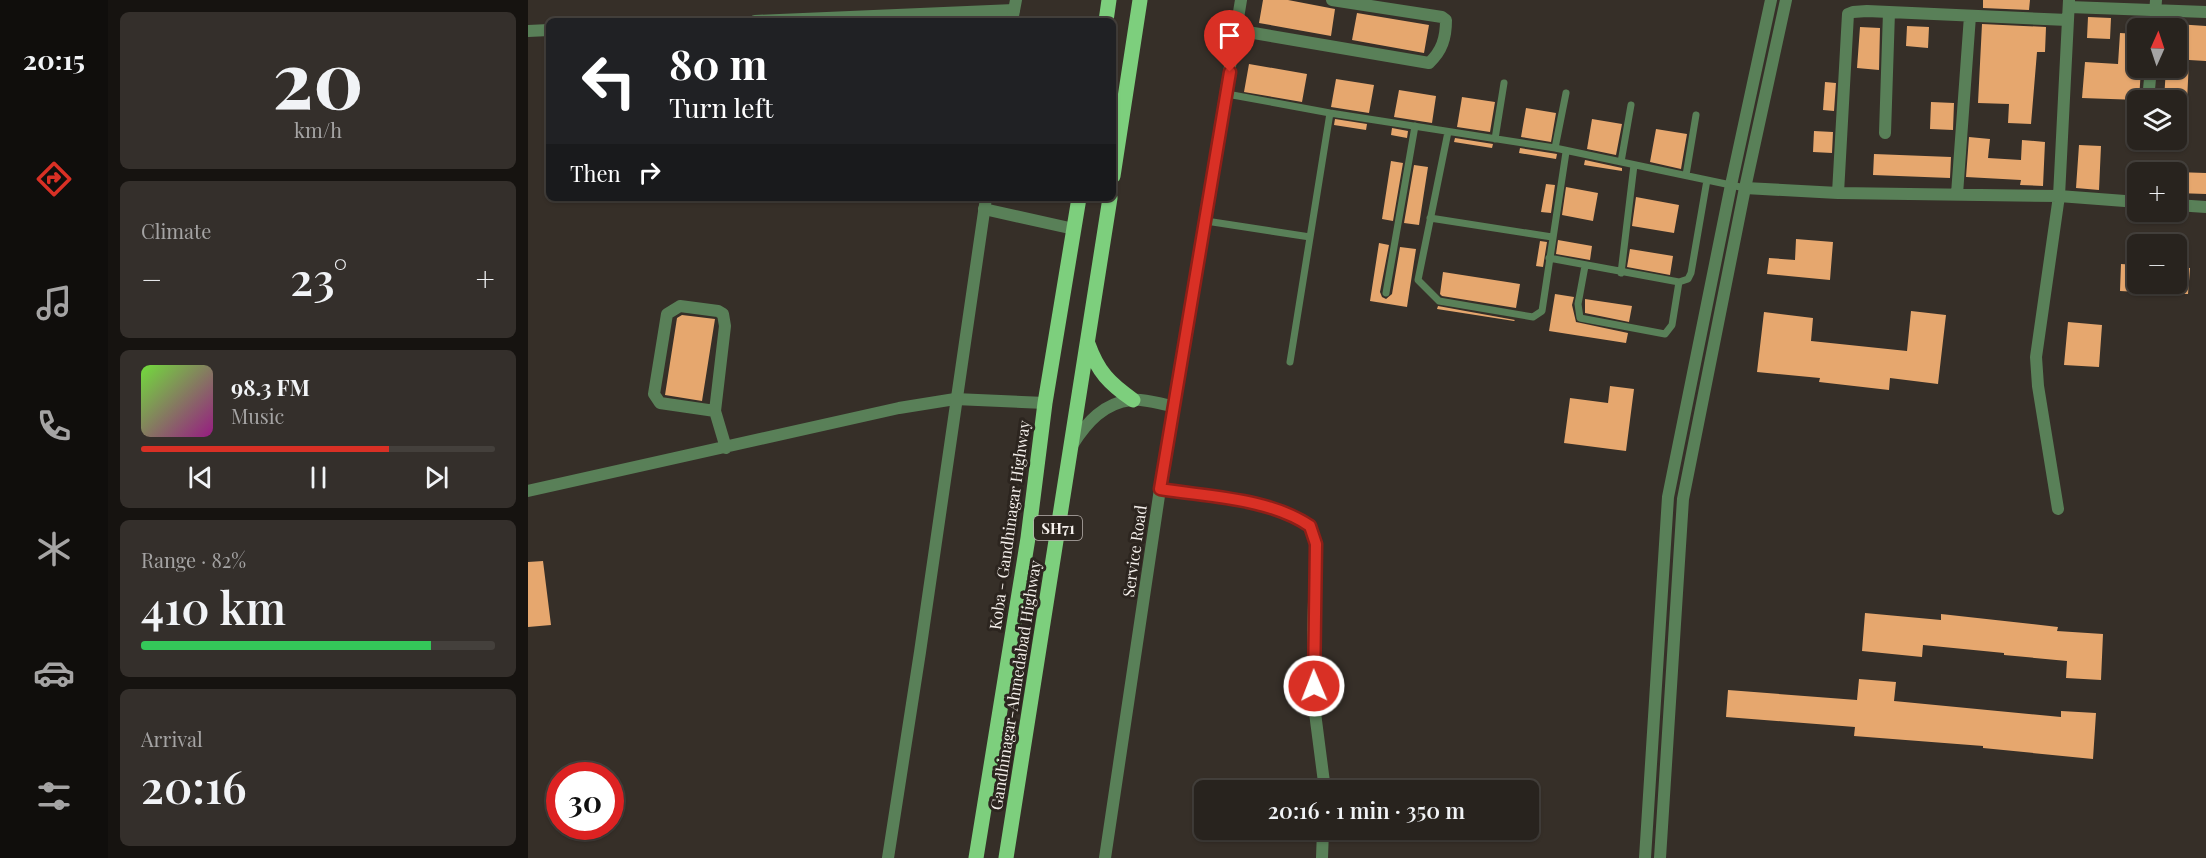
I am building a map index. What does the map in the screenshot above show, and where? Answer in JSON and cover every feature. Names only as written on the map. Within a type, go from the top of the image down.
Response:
[{"type":"main road","points":[[1106,18],[1109,0]]},
{"type":"main road","points":[[1116,156],[1140,0]]},
{"type":"main road","name":"Koba - Gandhinagar Highway","points":[[976,858],[1028,538],[1045,403],[1079,201]]},
{"type":"main road","name":"Gandhinagar-Ahmedabad Highway","points":[[1006,858],[1110,201]]},
{"type":"main road","points":[[1087,342],[1096,365],[1114,386],[1133,399]]},
{"type":"street","points":[[925,0],[933,17]]},
{"type":"street","name":"Service Road","points":[[1105,858],[1173,406],[1206,221],[1241,0]]},
{"type":"street","points":[[1236,30],[1429,63],[1440,53],[1446,25],[1446,20],[1442,16],[1332,0]]},
{"type":"street","points":[[1645,858],[1668,497],[1771,0]]},
{"type":"street","points":[[1660,858],[1683,499],[1745,188],[1786,0]]},
{"type":"street","points":[[2058,509],[2038,386],[2036,357],[2059,196],[2069,3],[2155,5],[2206,12]]},
{"type":"street","points":[[888,18],[933,17],[1014,10]]},
{"type":"street","points":[[1838,193],[1848,14],[1867,11],[2068,20]]},
{"type":"street","points":[[1885,133],[1889,12]]},
{"type":"street","points":[[1957,194],[1970,16]]},
{"type":"street","points":[[528,31],[546,30]]},
{"type":"street","points":[[1745,188],[1838,193],[2059,196],[2127,201]]},
{"type":"street","points":[[888,858],[919,663],[985,203],[1074,229]]},
{"type":"street","points":[[2187,206],[2206,207]]},
{"type":"street","points":[[715,411],[660,403],[654,394],[667,314],[680,306],[718,311],[723,314],[725,326],[715,411],[726,448]]},
{"type":"street","points":[[528,491],[899,408],[956,399],[1045,403]]},
{"type":"street","points":[[1070,449],[1086,424],[1114,404],[1133,399],[1173,406]]},
{"type":"street","points":[[1160,489],[1272,507],[1310,526],[1316,544],[1313,630],[1314,705],[1324,780]]},
{"type":"street","points":[[1322,858],[1323,840]]},
{"type":"lane","points":[[1495,139],[1504,83]]},
{"type":"lane","points":[[1227,93],[1330,113],[1556,148],[1566,152],[1745,188]]},
{"type":"lane","points":[[1556,148],[1566,93]]},
{"type":"lane","points":[[1621,162],[1631,105]]},
{"type":"lane","points":[[1290,362],[1330,113]]},
{"type":"lane","points":[[1686,175],[1696,115]]},
{"type":"lane","points":[[1386,293],[1415,126]]},
{"type":"lane","points":[[1448,132],[1418,279],[1439,301],[1533,317],[1542,311],[1566,152]]},
{"type":"lane","points":[[1621,273],[1634,165]]},
{"type":"lane","points":[[1550,258],[1679,282],[1688,279],[1691,273],[1707,180]]},
{"type":"lane","points":[[1430,218],[1552,237]]},
{"type":"lane","points":[[1206,221],[1310,237]]},
{"type":"lane","points":[[1585,266],[1578,304],[1580,318],[1654,332],[1665,333],[1672,325],[1679,282]]},
{"type":"building","points":[[1263,0],[1288,0],[1335,9],[1331,36],[1259,23]]},
{"type":"building","points":[[1983,0],[2030,0],[2029,10],[1983,8]]},
{"type":"building","points":[[1357,13],[1429,25],[1424,53],[1352,40]]},
{"type":"building","points":[[2088,17],[2111,18],[2110,39],[2087,38]]},
{"type":"building","points":[[1982,24],[2046,27],[2045,52],[2037,52],[2031,124],[2008,123],[2009,104],[1978,103]]},
{"type":"building","points":[[2187,25],[2206,26],[2206,61],[2189,60],[2187,102],[2187,90],[2165,90],[2165,78],[2187,78]]},
{"type":"building","points":[[1907,26],[1929,27],[1928,48],[1906,46]]},
{"type":"building","points":[[1860,27],[1880,28],[1879,70],[1857,68]]},
{"type":"building","points":[[2120,33],[2127,33],[2127,78],[2140,78],[2140,90],[2127,90],[2127,100],[2082,98],[2085,62],[2118,64]]},
{"type":"building","points":[[1249,64],[1307,74],[1302,102],[1244,92]]},
{"type":"building","points":[[1336,79],[1374,85],[1369,113],[1331,107]]},
{"type":"building","points":[[1825,82],[1836,83],[1834,111],[1823,110]]},
{"type":"building","points":[[1399,90],[1436,96],[1432,123],[1394,117]]},
{"type":"building","points":[[1462,97],[1495,102],[1490,132],[1457,127]]},
{"type":"building","points":[[1931,102],[1954,103],[1953,130],[1930,129]]},
{"type":"building","points":[[1526,108],[1556,113],[1551,142],[1521,137]]},
{"type":"building","points":[[1335,119],[1367,124],[1366,130],[1334,125]]},
{"type":"building","points":[[1592,119],[1622,124],[1616,155],[1587,149]]},
{"type":"building","points":[[1392,128],[1408,131],[1407,138],[1391,135]]},
{"type":"building","points":[[1656,129],[1687,134],[1681,169],[1650,162]]},
{"type":"building","points":[[1814,131],[1833,132],[1832,153],[1813,152]]},
{"type":"building","points":[[1969,137],[1990,139],[1988,158],[2021,160],[2022,140],[2045,142],[2043,186],[2020,185],[2021,180],[1966,177]]},
{"type":"building","points":[[1455,138],[1493,144],[1492,148],[1454,142]]},
{"type":"building","points":[[2079,145],[2101,146],[2099,190],[2076,188]]},
{"type":"building","points":[[1520,148],[1557,154],[1556,159],[1519,153]]},
{"type":"building","points":[[1874,154],[1951,157],[1950,178],[1873,175]]},
{"type":"building","points":[[1585,160],[1622,168],[1622,171],[1584,165]]},
{"type":"building","points":[[1391,161],[1403,163],[1393,221],[1382,219]]},
{"type":"building","points":[[1414,165],[1428,167],[1419,225],[1404,223]]},
{"type":"building","points":[[2187,172],[2206,173],[2206,194],[2187,193]]},
{"type":"building","points":[[1546,184],[1555,185],[1551,213],[1541,212]]},
{"type":"building","points":[[1566,187],[1598,193],[1593,221],[1562,215]]},
{"type":"building","points":[[1636,197],[1679,205],[1674,233],[1632,226]]},
{"type":"building","points":[[1796,239],[1833,242],[1830,280],[1767,274],[1769,258],[1795,260]]},
{"type":"building","points":[[1558,240],[1592,246],[1590,260],[1556,254]]},
{"type":"building","points":[[1540,241],[1547,242],[1543,267],[1536,266]]},
{"type":"building","points":[[1379,243],[1389,245],[1380,292],[1386,299],[1392,294],[1400,247],[1416,249],[1407,307],[1370,301]]},
{"type":"building","points":[[1630,249],[1673,256],[1670,275],[1627,267]]},
{"type":"building","points":[[2121,264],[2127,264],[2127,291],[2120,291]]},
{"type":"building","points":[[2187,268],[2190,268],[2187,294]]},
{"type":"building","points":[[1443,272],[1520,284],[1516,308],[1442,296],[1440,294]]},
{"type":"building","points":[[1555,294],[1574,297],[1572,305],[1576,322],[1628,333],[1626,343],[1549,331]]},
{"type":"building","points":[[1585,299],[1632,306],[1629,322],[1585,313]]},
{"type":"building","points":[[1438,306],[1515,320],[1437,309]]},
{"type":"building","points":[[1911,311],[1946,315],[1938,384],[1890,378],[1889,390],[1819,382],[1820,378],[1757,372],[1764,312],[1813,318],[1811,341],[1907,351]]},
{"type":"building","points":[[682,315],[715,319],[702,401],[665,395],[677,318]]},
{"type":"building","points":[[2068,322],[2102,325],[2099,367],[2064,365]]},
{"type":"building","points":[[1610,386],[1634,389],[1626,451],[1564,443],[1570,398],[1608,403]]},
{"type":"building","points":[[543,561],[551,625],[528,627],[528,562]]},
{"type":"building","points":[[1865,613],[1941,620],[1941,614],[2058,627],[2057,631],[2103,634],[2101,680],[2066,678],[2067,661],[2004,655],[2004,653],[1923,645],[1922,657],[1862,651]]},
{"type":"building","points":[[1859,679],[1896,682],[1894,701],[2061,717],[2061,711],[2096,713],[2093,759],[1983,748],[1983,746],[1854,736],[1855,727],[1726,717],[1728,690],[1857,700]]},
{"type":"route","points":[[1230,72],[1160,489],[1272,507],[1310,526],[1316,544],[1314,686]]}]
